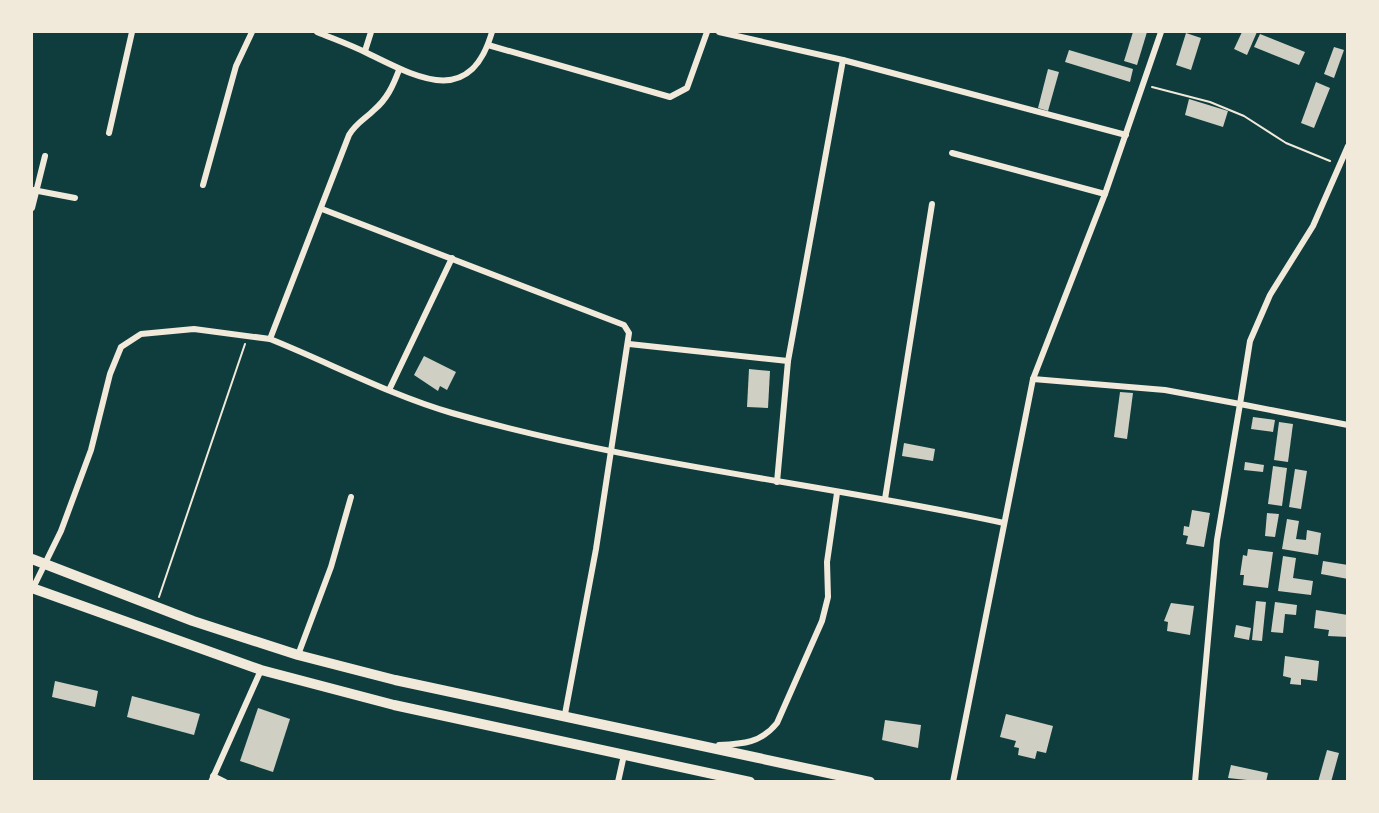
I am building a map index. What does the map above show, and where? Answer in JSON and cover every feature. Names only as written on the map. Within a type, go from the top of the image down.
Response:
[{"type":"highway","points":[[32,559],[156,606],[298,655],[395,680],[565,714],[629,731],[870,782]]},
{"type":"highway","points":[[32,588],[261,670],[394,705],[750,782]]},
{"type":"highway","points":[[624,755],[629,731]]},
{"type":"street","points":[[109,133],[132,32]]},
{"type":"street","points":[[203,186],[236,66],[252,32]]},
{"type":"street","points":[[317,32],[365,51],[399,70],[439,83],[462,77],[474,67],[488,45],[492,32]]},
{"type":"street","points":[[365,51],[372,32]]},
{"type":"street","points":[[488,45],[670,97],[687,88],[707,32]]},
{"type":"street","points":[[719,32],[843,60],[1126,135]]},
{"type":"street","points":[[953,782],[1033,379],[1105,194],[1160,32]]},
{"type":"street","points":[[777,482],[788,361],[843,60]]},
{"type":"street","points":[[270,339],[349,135],[357,122],[373,112],[390,93],[399,70]]},
{"type":"street","points":[[1195,782],[1217,540],[1250,341],[1270,295],[1313,226],[1348,146]]},
{"type":"street","points":[[952,153],[1105,194]]},
{"type":"street","points":[[32,208],[34,190],[45,156]]},
{"type":"street","points":[[34,190],[75,198]]},
{"type":"street","points":[[885,499],[932,204]]},
{"type":"street","points":[[322,209],[624,325],[629,333],[565,714]]},
{"type":"street","points":[[390,388],[452,258]]},
{"type":"street","points":[[32,588],[45,564],[91,450],[110,374],[121,346],[141,334],[194,329],[270,339],[448,412],[611,451],[837,493],[885,499],[1004,523]]},
{"type":"street","points":[[629,344],[788,361]]},
{"type":"street","points":[[1033,379],[1165,390],[1348,425]]},
{"type":"street","points":[[710,746],[751,743],[767,735],[777,723],[825,609],[828,597],[827,562],[837,493]]},
{"type":"street","points":[[298,655],[331,567],[351,496]]},
{"type":"street","points":[[225,782],[212,779],[261,670]]},
{"type":"street","points":[[618,782],[624,755]]},
{"type":"path","points":[[1142,84],[1210,103],[1244,116],[1286,143],[1340,165]]},
{"type":"path","points":[[156,606],[247,336]]},
{"type":"building","points":[[1133,32],[1147,32],[1137,65],[1124,61]]},
{"type":"building","points":[[1242,32],[1257,32],[1247,55],[1234,49]]},
{"type":"building","points":[[1186,33],[1201,38],[1191,70],[1176,65]]},
{"type":"building","points":[[1260,34],[1305,52],[1299,65],[1254,47]]},
{"type":"building","points":[[1334,47],[1344,50],[1334,78],[1324,74]]},
{"type":"building","points":[[1069,50],[1133,69],[1130,82],[1065,62]]},
{"type":"building","points":[[1048,69],[1059,72],[1048,111],[1038,108]]},
{"type":"building","points":[[1316,82],[1330,88],[1314,128],[1301,123]]},
{"type":"building","points":[[1189,99],[1228,111],[1223,127],[1185,115]]},
{"type":"building","points":[[424,356],[456,372],[447,390],[440,386],[438,391],[414,375]]},
{"type":"building","points":[[749,369],[770,371],[768,408],[747,407]]},
{"type":"building","points":[[1120,392],[1133,393],[1127,439],[1114,437]]},
{"type":"building","points":[[1253,417],[1275,420],[1273,432],[1251,429]]},
{"type":"building","points":[[1279,422],[1293,424],[1288,462],[1274,460]]},
{"type":"building","points":[[904,443],[935,449],[933,461],[902,456]]},
{"type":"building","points":[[1245,462],[1264,465],[1263,472],[1244,470]]},
{"type":"building","points":[[1273,466],[1287,468],[1282,506],[1268,504]]},
{"type":"building","points":[[1295,469],[1307,471],[1301,509],[1289,507]]},
{"type":"building","points":[[1192,510],[1210,513],[1204,547],[1186,544],[1188,536],[1183,535],[1184,526],[1189,527]]},
{"type":"building","points":[[1267,513],[1279,514],[1275,537],[1265,536]]},
{"type":"building","points":[[1287,519],[1299,521],[1296,539],[1306,540],[1307,530],[1321,533],[1318,555],[1282,549]]},
{"type":"building","points":[[1248,549],[1273,552],[1268,588],[1243,585],[1244,575],[1240,575],[1243,555],[1247,556]]},
{"type":"building","points":[[1283,556],[1296,558],[1293,578],[1313,581],[1311,595],[1278,591]]},
{"type":"building","points":[[1323,561],[1348,565],[1348,579],[1321,574]]},
{"type":"building","points":[[1256,601],[1266,602],[1262,641],[1252,640]]},
{"type":"building","points":[[1275,602],[1297,605],[1296,615],[1285,614],[1283,633],[1271,632]]},
{"type":"building","points":[[1171,603],[1194,606],[1190,635],[1167,631],[1168,622],[1164,621]]},
{"type":"building","points":[[1316,610],[1348,615],[1348,637],[1328,636],[1329,630],[1314,628]]},
{"type":"building","points":[[1236,625],[1251,628],[1249,640],[1234,637]]},
{"type":"building","points":[[1285,656],[1319,661],[1317,681],[1301,679],[1301,685],[1290,684],[1291,678],[1283,676]]},
{"type":"building","points":[[55,681],[98,691],[95,707],[52,697]]},
{"type":"building","points":[[132,696],[200,714],[194,735],[127,717]]},
{"type":"building","points":[[258,708],[290,719],[273,772],[240,761]]},
{"type":"building","points":[[1006,714],[1053,726],[1046,753],[1037,751],[1035,759],[1018,755],[1019,748],[1014,747],[1016,741],[1000,737]]},
{"type":"building","points":[[885,720],[921,725],[918,748],[882,740]]},
{"type":"building","points":[[1327,750],[1339,753],[1331,782],[1318,782]]},
{"type":"building","points":[[1231,765],[1268,773],[1266,782],[1228,778]]}]
